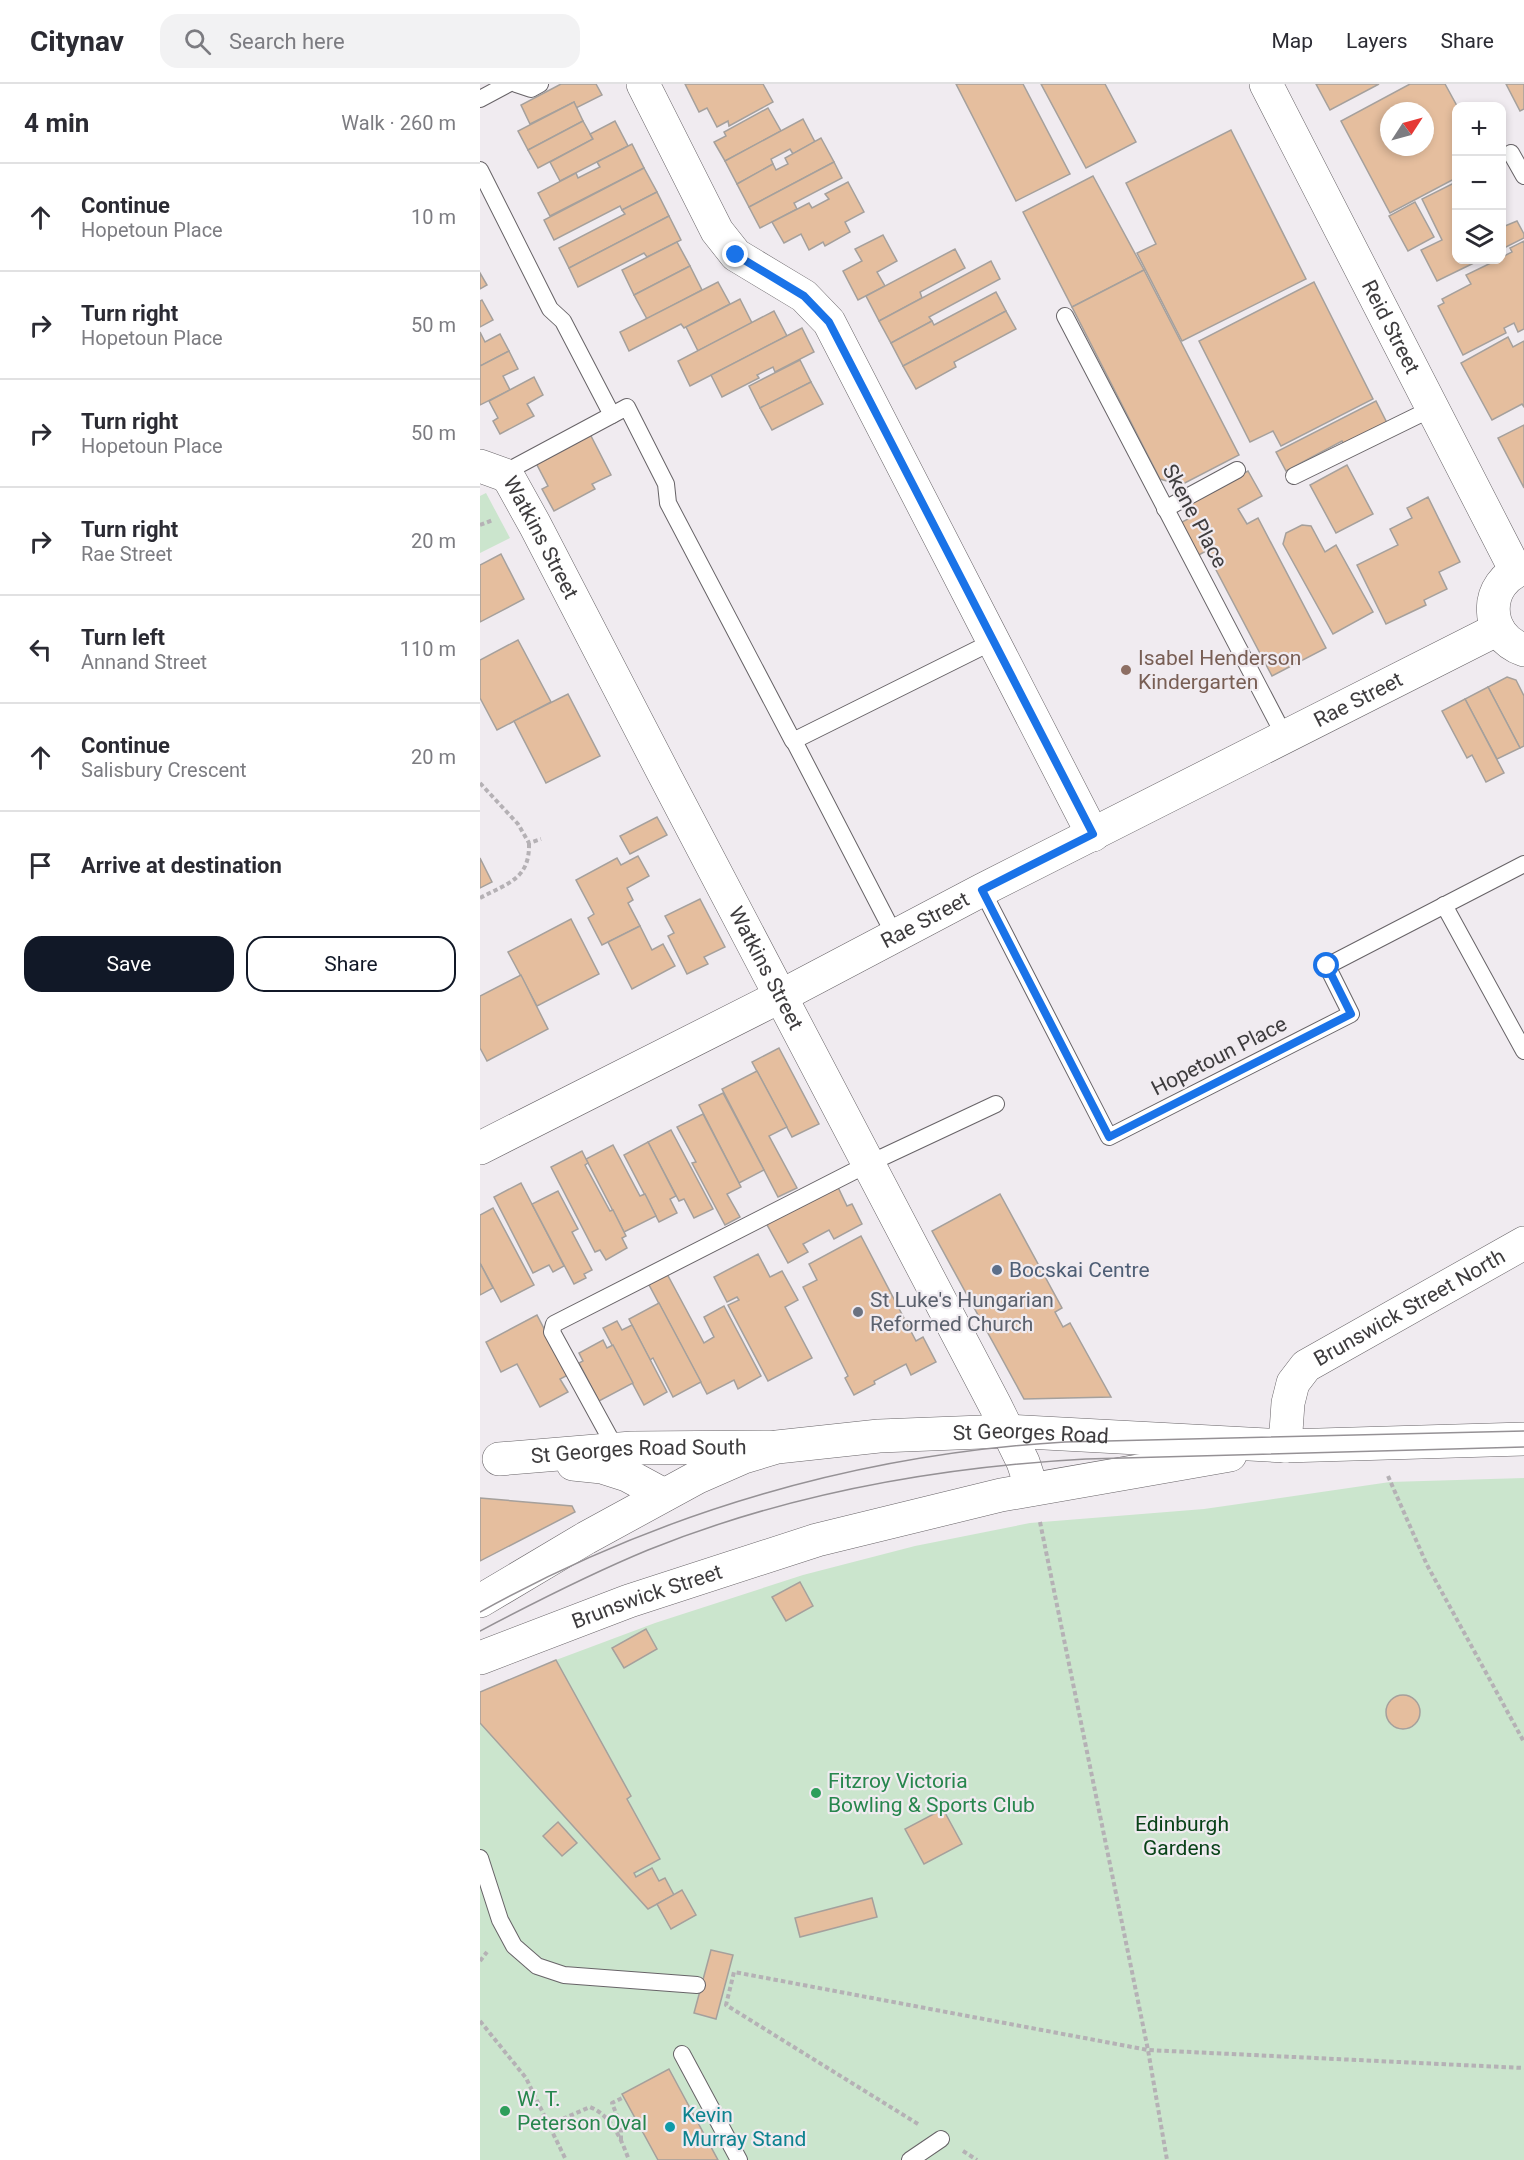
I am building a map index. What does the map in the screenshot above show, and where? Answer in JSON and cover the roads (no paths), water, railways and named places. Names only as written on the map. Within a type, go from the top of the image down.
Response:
[{"type":"main road","points":[[643,84],[717,231],[736,255],[804,296],[829,322],[1093,834]]},
{"type":"main road","name":"Reid Street","points":[[1266,84],[1520,569]]},
{"type":"main road","name":"Watkins Street","points":[[491,470],[512,483],[536,525],[1008,1431],[1023,1462],[1032,1489]]},
{"type":"main road","points":[[1520,569],[1499,586],[1494,600],[1493,615],[1498,629],[1515,647],[1524,650]]},
{"type":"main road","name":"Rae Street","points":[[480,1148],[781,996],[982,890],[1498,629]]},
{"type":"main road","name":"Brunswick Street North","points":[[1285,1446],[1288,1403],[1293,1383],[1306,1366],[1524,1243]]},
{"type":"main road","name":"St Georges Road","points":[[777,1447],[879,1436],[1008,1431],[1285,1446],[1524,1439]]},
{"type":"main road","name":"St Georges Road","points":[[817,1540],[1001,1495],[1285,1446]]},
{"type":"main road","points":[[480,1601],[663,1495],[744,1457],[777,1447]]},
{"type":"main road","name":"St Georges Road South","points":[[490,1459],[616,1449],[777,1447]]},
{"type":"main road","name":"St Georges Road South","points":[[490,1459],[602,1467],[627,1475],[663,1495]]},
{"type":"main road","name":"Brunswick Street","points":[[480,1658],[628,1601],[817,1540]]},
{"type":"lane","points":[[480,99],[508,84]]},
{"type":"lane","points":[[516,84],[531,89],[540,84]]},
{"type":"lane","points":[[1511,153],[1524,176]]},
{"type":"lane","points":[[480,170],[550,309],[563,321],[612,415]]},
{"type":"lane","name":"Skene Place","points":[[1065,316],[1284,737]]},
{"type":"lane","points":[[491,470],[627,407],[666,484],[668,503],[895,936]]},
{"type":"lane","points":[[1294,476],[1434,408]]},
{"type":"lane","points":[[1165,509],[1237,470]]},
{"type":"lane","points":[[794,741],[994,641]]},
{"type":"lane","name":"Hopetoun Place","points":[[982,890],[1109,1137],[1351,1014],[1327,966],[1524,864]]},
{"type":"lane","points":[[1444,905],[1524,1051]]},
{"type":"lane","points":[[616,1449],[552,1332],[554,1324],[868,1164],[996,1104]]},
{"type":"lane","points":[[480,1858],[506,1931],[514,1946],[537,1966],[564,1975],[697,1985]]},
{"type":"lane","points":[[682,2055],[739,2160]]},
{"type":"lane","points":[[910,2160],[941,2139]]},
{"type":"tram line","points":[[480,1612],[548,1576],[690,1517],[763,1494],[837,1475],[912,1460],[988,1449],[1065,1442],[1524,1431]]},
{"type":"tram line","points":[[480,1631],[605,1569],[701,1530],[808,1499],[919,1477],[974,1469],[1086,1459],[1524,1447]]},
{"type":"place","name":"Isabel Henderson Kindergarten","points":[[1126,670]]},
{"type":"place","name":"Bocskai Centre","points":[[997,1270]]},
{"type":"place","name":"St Luke's Hungarian Reformed Church","points":[[858,1312]]},
{"type":"place","name":"Fitzroy Victoria Bowling & Sports Club","points":[[816,1793]]},
{"type":"place","name":"W. T. Peterson Oval","points":[[505,2111]]},
{"type":"place","name":"Kevin Murray Stand","points":[[670,2127]]},
{"type":"park label","name":"Edinburgh Gardens","points":[[1182,1836]]}]
